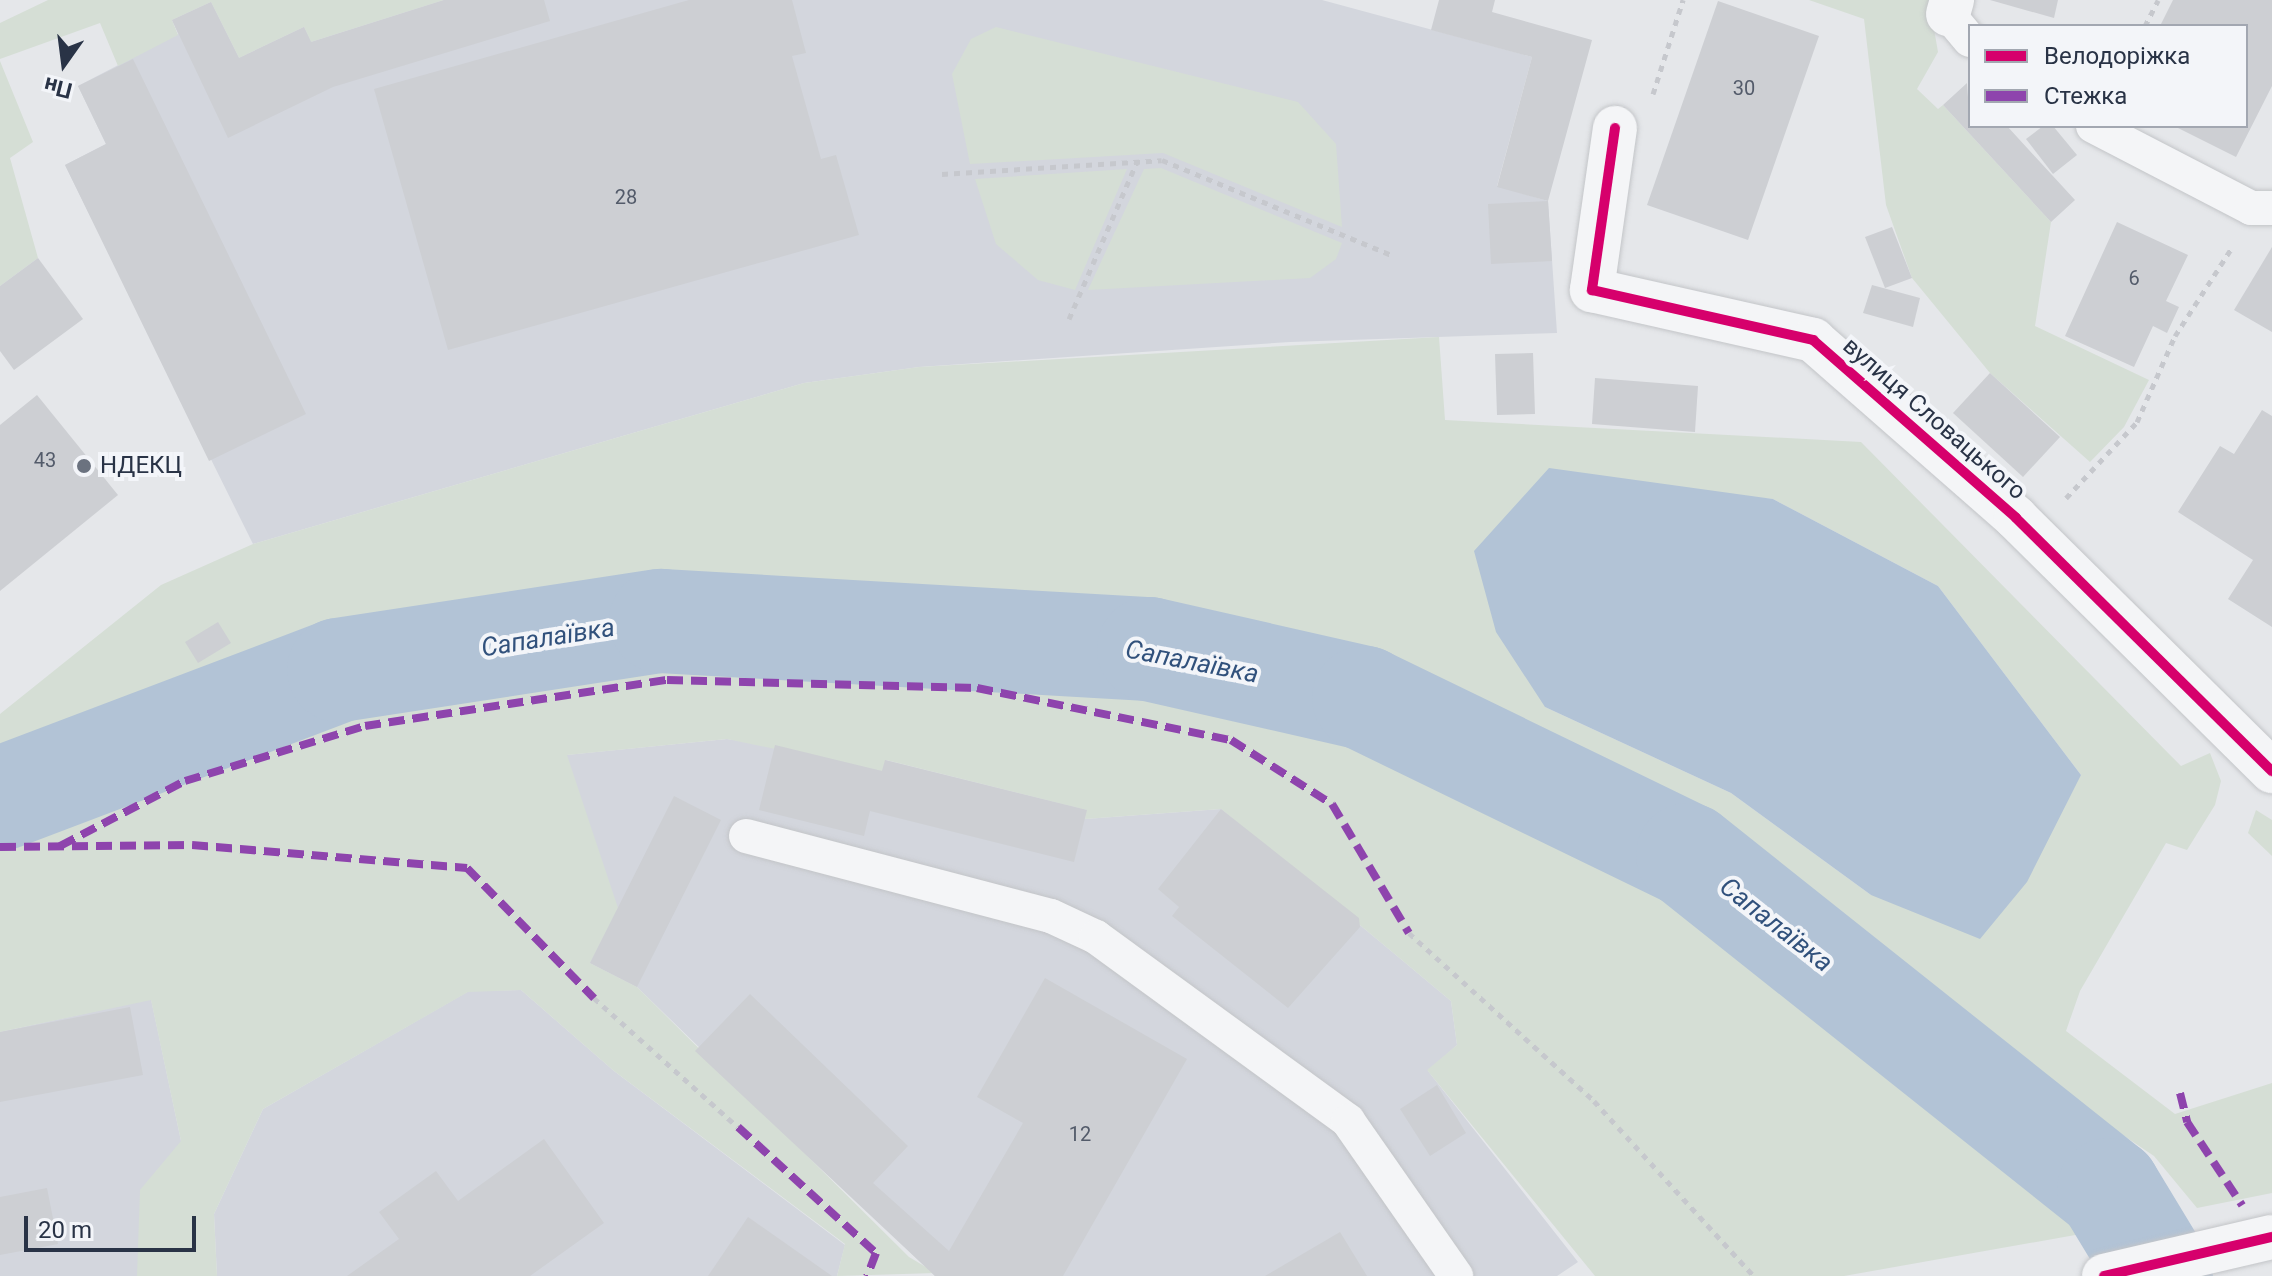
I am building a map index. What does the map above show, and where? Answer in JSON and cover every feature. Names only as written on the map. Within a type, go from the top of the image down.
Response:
[{"type":"street","name":"вулиця Словацького","points":[[1615,128],[1592,290],[1813,340],[2016,518],[2272,771]]},
{"type":"street","points":[[2104,1276],[2253,1242]]},
{"type":"lane","points":[[2097,128],[2262,208]]},
{"type":"lane","points":[[746,836],[1051,916],[1096,937],[1348,1121],[1456,1276]]},
{"type":"path","points":[[1615,128],[1656,92],[1683,0]]},
{"type":"path","points":[[2146,24],[2158,0]]},
{"type":"path","points":[[942,174],[1162,160],[1391,255]]},
{"type":"path","points":[[1069,319],[1137,162]]},
{"type":"path","points":[[2016,518],[2059,506],[2137,422],[2175,336],[2262,208]]},
{"type":"path","points":[[1409,933],[1584,1091],[1754,1276]]},
{"type":"path","points":[[594,998],[738,1127]]},
{"type":"shaded area","points":[[48,0],[444,0],[311,42],[304,27],[239,58],[211,2],[172,20],[178,35],[118,66],[100,23],[0,59],[0,23]]},
{"type":"shaded area","points":[[444,0],[1322,0],[1532,57],[1497,186],[1548,201],[1557,333],[1290,342],[919,367],[804,383],[253,544],[65,165],[106,144],[78,86],[178,34],[172,20],[211,2],[239,58],[304,27],[312,42]]},
{"type":"shaded area","points":[[1809,0],[1929,0],[1938,52],[1917,89],[1938,109],[1943,105],[2051,222],[2035,326],[2149,380],[2124,427],[2090,462],[1990,373],[1912,278],[1886,205],[1864,19]]},
{"type":"shaded area","points":[[996,27],[1298,102],[1336,144],[1342,227],[1163,153],[970,164],[952,74],[971,39]]},
{"type":"shaded area","points":[[0,61],[33,142],[10,158],[38,258],[0,286]]},
{"type":"shaded area","points":[[1161,168],[1342,243],[1336,259],[1310,278],[1088,290],[1144,169]]},
{"type":"shaded area","points":[[1127,169],[1075,290],[1038,280],[996,244],[975,179]]},
{"type":"shaded area","points":[[1439,337],[1445,420],[1861,442],[2181,766],[2210,753],[2221,781],[2215,805],[2187,850],[2166,843],[2080,991],[2066,1031],[2175,1114],[2272,1083],[2272,1193],[2197,1208],[2154,1156],[1995,1049],[1949,1109],[2061,1192],[2092,1232],[1844,1276],[1595,1276],[1427,1070],[1457,1045],[1451,1001],[1221,809],[1085,819],[1086,810],[886,760],[882,771],[727,739],[567,755],[618,908],[590,963],[637,987],[909,1257],[936,1273],[837,1276],[845,1244],[614,1071],[521,990],[468,992],[263,1109],[214,1214],[217,1276],[137,1276],[140,1190],[181,1141],[151,1000],[0,1032],[0,714],[161,585],[253,544],[804,383],[919,367]],"holes":[[[1674,490],[1773,499],[1938,586],[2081,775],[1871,895],[1731,793],[1545,707]]]},
{"type":"shaded area","points":[[727,739],[885,760],[1087,810],[1085,819],[1221,809],[1451,1001],[1457,1045],[1428,1071],[1578,1262],[1557,1276],[935,1276],[637,987],[590,963],[566,755]]},
{"type":"shaded area","points":[[2256,810],[2272,820],[2272,856],[2248,833]]},
{"type":"shaded area","points":[[521,990],[614,1071],[845,1245],[837,1276],[217,1276],[214,1214],[263,1109],[469,991]]},
{"type":"shaded area","points":[[151,999],[181,1141],[192,1276],[0,1276],[0,1032]]},
{"type":"water","points":[[1549,468],[1773,499],[1938,586],[2081,775],[2027,882],[1980,939],[1871,895],[1731,793],[1545,707],[1496,632],[1474,551]]},
{"type":"building","points":[[444,0],[544,0],[550,21],[333,87],[228,138],[172,20],[211,2],[239,58],[304,27],[311,42]]},
{"type":"building","points":[[689,0],[792,0],[806,53],[792,56],[821,159],[836,155],[859,235],[448,350],[374,89]]},
{"type":"building","points":[[1439,0],[1495,0],[1492,12],[1592,40],[1548,201],[1497,187],[1532,57],[1431,30]]},
{"type":"building","points":[[1990,0],[2058,0],[2054,18]]},
{"type":"building","points":[[2173,0],[2272,0],[2272,86],[2236,157],[2178,128],[2248,128],[2248,24],[2161,24]]},
{"type":"building","points":[[1718,1],[1819,36],[1748,240],[1647,205]]},
{"type":"building","points":[[133,59],[306,414],[209,461],[65,165],[106,144],[78,86]]},
{"type":"building","points":[[1967,83],[1968,128],[2009,128],[2075,200],[2051,222],[1943,105]]},
{"type":"building","points":[[2040,128],[2055,128],[2077,155],[2053,174],[2026,139]]},
{"type":"building","points":[[1548,201],[1552,261],[1491,264],[1488,204]]},
{"type":"building","points":[[2117,222],[2188,255],[2166,301],[2179,307],[2167,333],[2153,326],[2134,367],[2065,336]]},
{"type":"building","points":[[1892,227],[1912,278],[1885,288],[1865,237]]},
{"type":"building","points":[[2272,247],[2272,332],[2234,310]]},
{"type":"building","points":[[38,258],[83,319],[14,370],[0,351],[0,286]]},
{"type":"building","points":[[1872,285],[1920,298],[1913,327],[1863,313]]},
{"type":"building","points":[[1533,353],[1535,414],[1497,415],[1495,354]]},
{"type":"building","points":[[1990,373],[2060,437],[2023,477],[1953,413]]},
{"type":"building","points":[[1595,378],[1698,386],[1695,432],[1592,424]]},
{"type":"building","points":[[37,395],[118,495],[0,591],[0,425]]},
{"type":"building","points":[[2262,410],[2272,416],[2272,627],[2228,599],[2253,560],[2178,512],[2220,446],[2234,454]]},
{"type":"building","points":[[218,622],[231,643],[198,663],[185,642]]},
{"type":"building","points":[[775,745],[882,771],[885,760],[1087,810],[1074,862],[870,811],[864,836],[759,810]]},
{"type":"building","points":[[674,796],[721,820],[637,987],[590,963]]},
{"type":"building","points":[[1221,809],[1359,918],[1360,927],[1288,1008],[1172,916],[1179,907],[1158,889]]},
{"type":"building","points":[[1045,978],[1187,1059],[1063,1276],[935,1276],[695,1051],[750,994],[908,1146],[873,1183],[949,1251],[1023,1123],[977,1097]]},
{"type":"building","points":[[130,1007],[143,1075],[0,1102],[0,1032]]},
{"type":"building","points":[[1437,1085],[1466,1133],[1430,1156],[1400,1109]]},
{"type":"building","points":[[544,1139],[604,1223],[530,1276],[347,1276],[399,1239],[379,1212],[436,1171],[458,1201]]},
{"type":"building","points":[[47,1188],[58,1244],[0,1255],[0,1197]]},
{"type":"building","points":[[748,1217],[832,1276],[708,1276]]},
{"type":"building","points":[[1340,1232],[1367,1276],[1265,1276]]},
{"type":"waterway","name":"Сапалаївка","points":[[0,799],[339,670],[661,621],[1149,649],[1364,698],[1688,855],[2109,1190],[2161,1276]]},
{"type":"marked path","points":[[60,846],[185,781],[365,726],[667,680],[977,688],[1231,740],[1332,804],[1409,933]]},
{"type":"marked path","points":[[0,847],[192,845],[467,868],[594,998]]},
{"type":"marked path","points":[[2180,1093],[2187,1122],[2242,1205]]},
{"type":"marked path","points":[[738,1127],[876,1253],[867,1276]]},
{"type":"cycle path","points":[[1615,128],[1592,290],[1813,340],[2016,518],[2272,771]]},
{"type":"cycle path","points":[[2104,1276],[2272,1237]]},
{"type":"place","name":"НДЕКЦ","points":[[84,466]]}]
